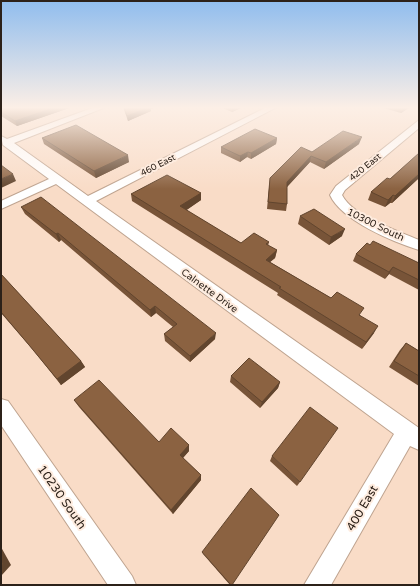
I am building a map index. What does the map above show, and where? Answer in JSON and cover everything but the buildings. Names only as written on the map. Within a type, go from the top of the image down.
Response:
[{"type":"street","points":[[3,141],[22,134]]},
{"type":"street","name":"460 East","points":[[87,202],[219,134]]},
{"type":"street","name":"420 East","points":[[336,200],[337,191],[340,188],[405,134]]},
{"type":"street","name":"Calnette Drive","points":[[3,141],[413,435]]},
{"type":"street","points":[[1,205],[57,179]]},
{"type":"street","name":"10300 South","points":[[336,200],[352,214],[419,246]]},
{"type":"street","name":"10230 South","points":[[1,408],[123,585]]},
{"type":"street","name":"400 East","points":[[317,585],[413,435]]}]
